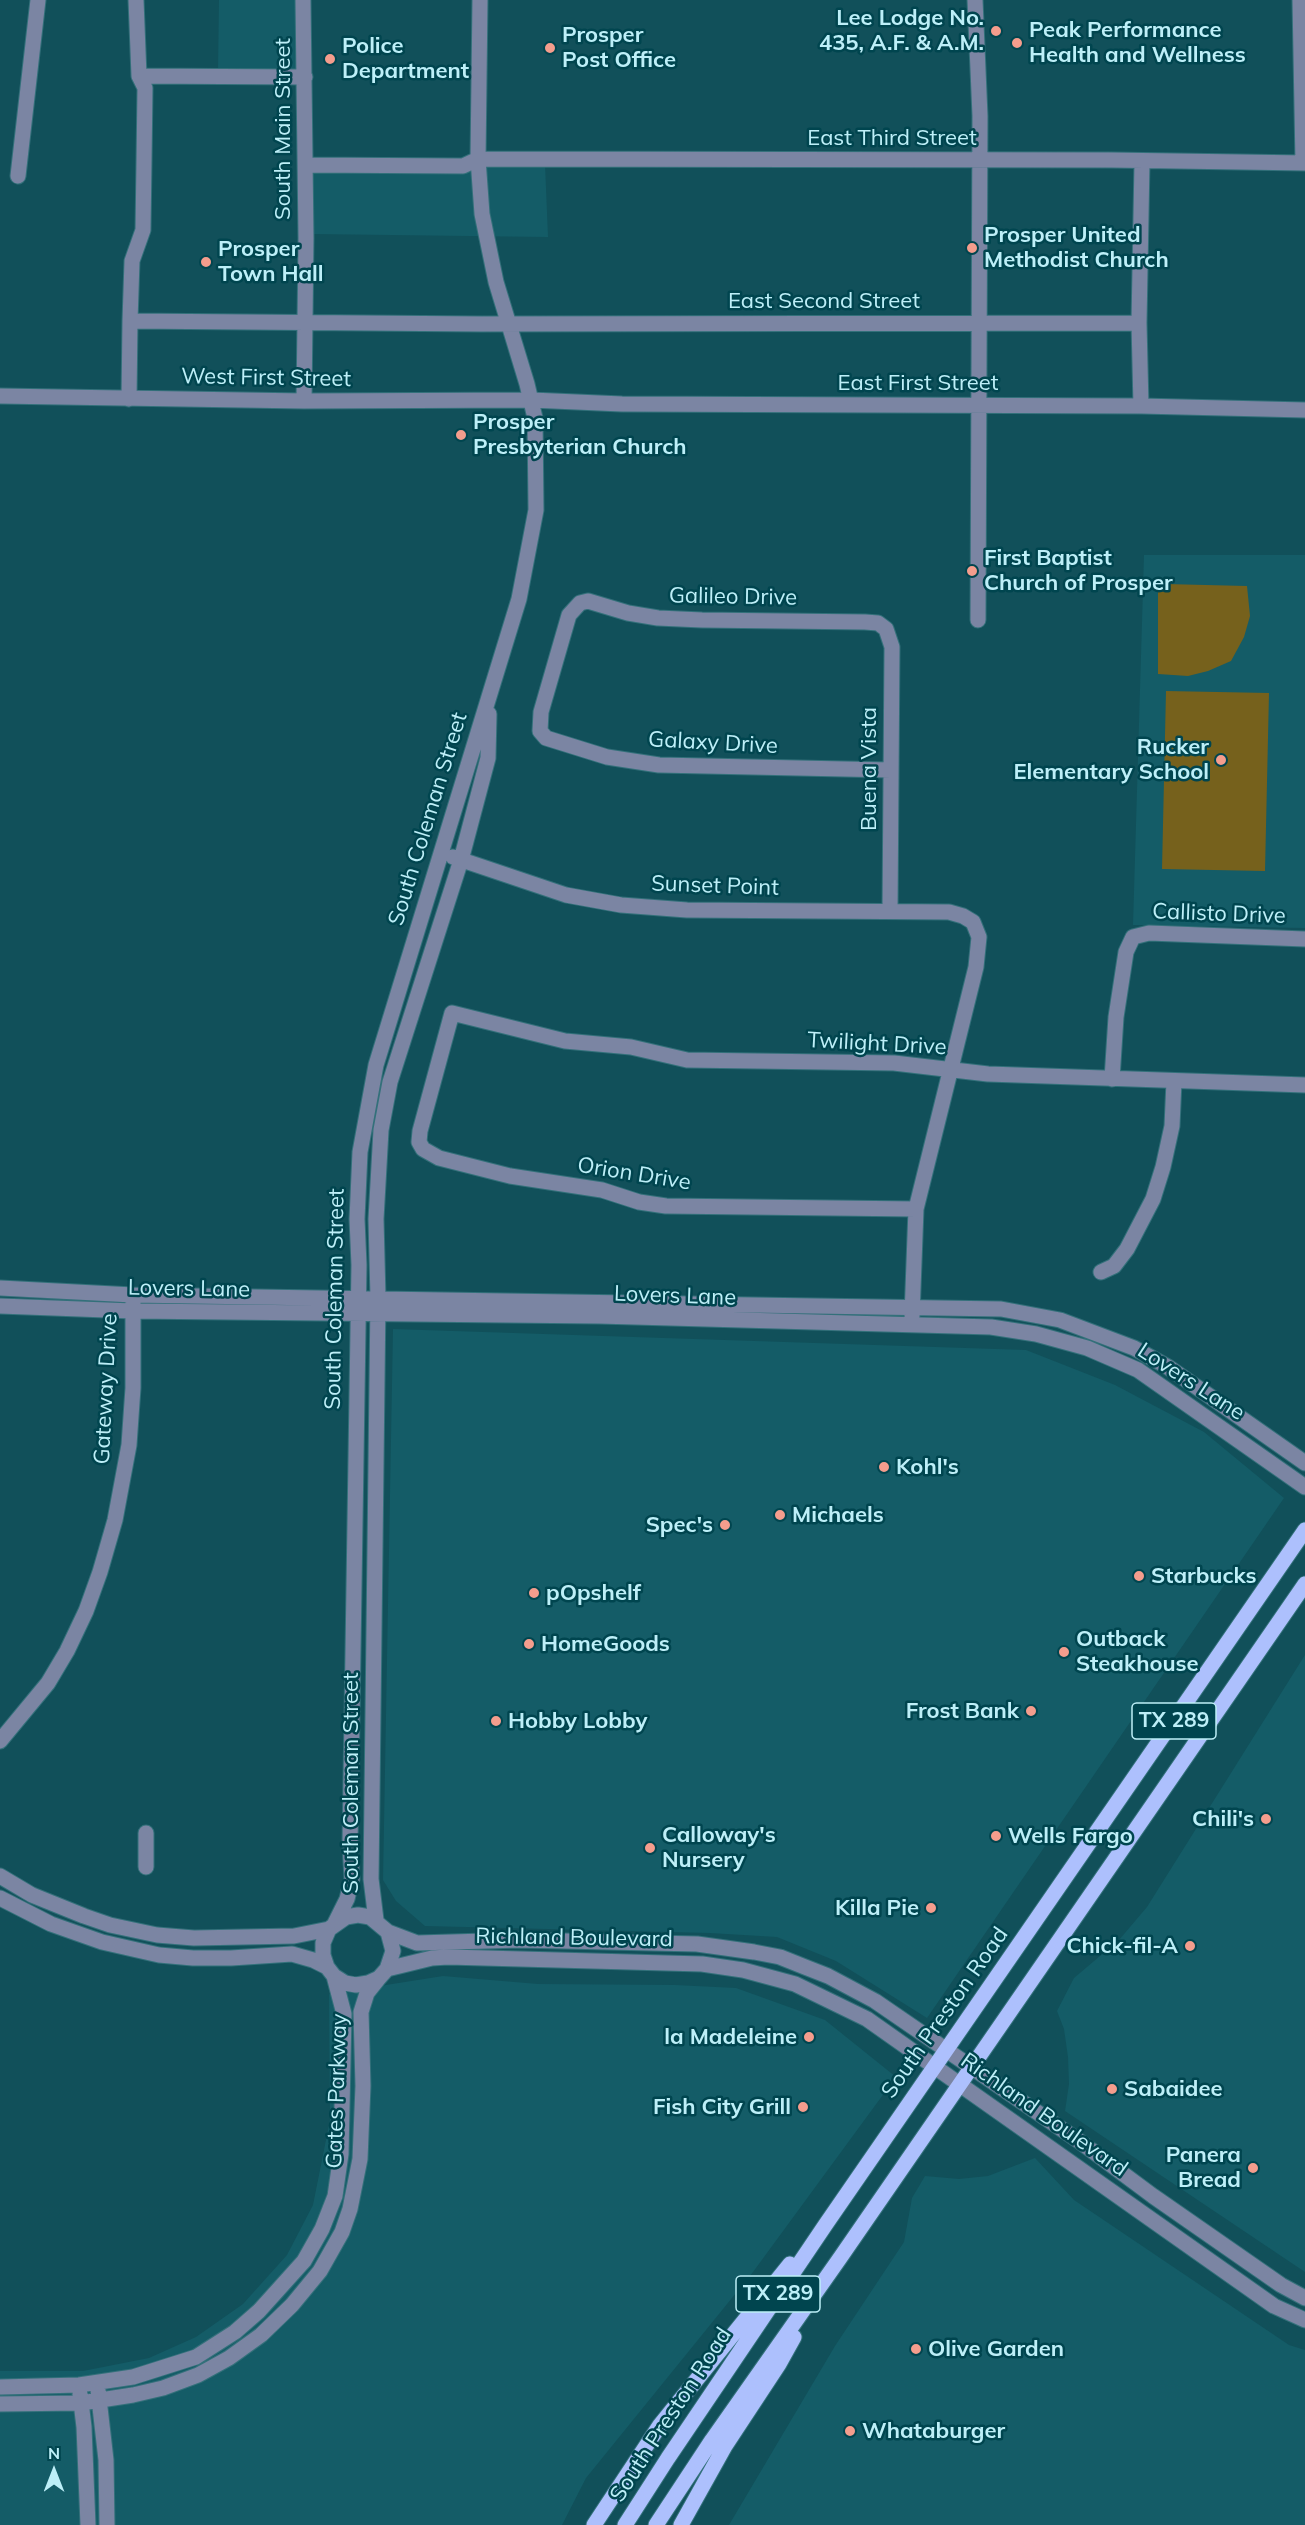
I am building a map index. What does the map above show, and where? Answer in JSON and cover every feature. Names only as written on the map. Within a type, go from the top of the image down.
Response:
[{"type":"main road","name":"South Preston Road","points":[[626,2525],[668,2458],[826,2224],[1305,1530]]},
{"type":"main road","name":"South Preston Road","points":[[656,2525],[717,2431],[1305,1584]]},
{"type":"main road","points":[[594,2525],[660,2425],[774,2282],[826,2224]]},
{"type":"main road","points":[[681,2525],[725,2446],[779,2364],[825,2278]]},
{"type":"street","points":[[18,176],[39,0]]},
{"type":"street","points":[[129,399],[132,261],[143,230],[145,88],[139,76],[136,0]]},
{"type":"street","name":"South Main Street","points":[[303,0],[306,165],[304,401]]},
{"type":"street","name":"South Coleman Street","points":[[332,1926],[347,1899],[352,1880],[357,1219],[360,1152],[376,1065],[519,599],[536,510],[536,438],[531,400],[486,238],[478,159],[480,0]]},
{"type":"street","points":[[975,0],[980,160],[978,620]]},
{"type":"street","points":[[1300,0],[1304,163]]},
{"type":"street","points":[[139,76],[304,77]]},
{"type":"street","name":"East Third Street","points":[[306,165],[463,166],[478,159],[1304,163]]},
{"type":"street","points":[[1141,406],[1139,323],[1142,162]]},
{"type":"street","name":"East Second Street","points":[[130,321],[481,324],[1139,323]]},
{"type":"street","name":"West First Street","points":[[0,396],[304,401],[531,400]]},
{"type":"street","name":"East First Street","points":[[531,400],[622,404],[1141,406],[1305,410]]},
{"type":"street","name":"Galileo Drive","points":[[540,731],[541,712],[569,615],[580,603],[588,601],[599,603],[628,613],[658,618],[865,621],[878,623],[886,629]]},
{"type":"street","name":"Buena Vista","points":[[886,629],[892,647],[890,912]]},
{"type":"street","name":"South Coleman Street","points":[[376,1920],[371,1879],[378,1306],[377,1187],[381,1130],[390,1082],[461,860],[488,758],[490,690]]},
{"type":"street","name":"Galaxy Drive","points":[[540,731],[546,738],[568,746],[607,757],[658,765],[891,770]]},
{"type":"street","name":"Sunset Point","points":[[441,853],[566,895],[621,905],[687,910],[949,912],[963,916],[973,922],[979,937],[976,968],[950,1070]]},
{"type":"street","name":"Callisto Drive","points":[[1112,1079],[1116,1017],[1126,952],[1133,937],[1149,933],[1305,939]]},
{"type":"street","name":"Twilight Drive","points":[[423,1149],[419,1142],[420,1131],[452,1013],[565,1041],[631,1047],[687,1060],[894,1064],[950,1070],[1112,1079],[1305,1085]]},
{"type":"street","points":[[911,1325],[915,1209],[950,1070]]},
{"type":"street","points":[[1101,1272],[1114,1266],[1127,1249],[1153,1200],[1172,1126],[1174,1081]]},
{"type":"street","name":"Orion Drive","points":[[423,1149],[439,1158],[510,1176],[602,1190],[639,1202],[666,1206],[915,1209]]},
{"type":"street","name":"Lovers Lane","points":[[0,1288],[378,1306],[598,1310],[992,1327],[1036,1334],[1087,1348],[1138,1370],[1305,1487]]},
{"type":"street","name":"Gateway Drive","points":[[0,1741],[48,1683],[86,1611],[100,1572],[115,1520],[129,1445],[133,1388],[133,1295]]},
{"type":"street","name":"Lovers Lane","points":[[0,1306],[133,1311],[358,1305]]},
{"type":"street","name":"Lovers Lane","points":[[598,1310],[912,1306],[1001,1309],[1060,1320],[1134,1348],[1168,1367],[1305,1463]]},
{"type":"street","points":[[354,1548],[375,1549]]},
{"type":"street","points":[[351,1801],[372,1802]]},
{"type":"street","points":[[146,1833],[146,1867]]},
{"type":"street","points":[[0,1876],[32,1895],[73,1912],[110,1925],[157,1935],[194,1938],[294,1936],[332,1926],[346,1917],[358,1915],[376,1920],[388,1932],[393,1951],[383,1973],[368,1983],[356,1985],[345,1983],[330,1972],[292,1954],[222,1958],[174,1956],[140,1951],[73,1934],[0,1898]]},
{"type":"street","points":[[330,1972],[323,1955],[323,1943],[332,1926]]},
{"type":"street","name":"Richland Boulevard","points":[[388,1932],[417,1943],[472,1940],[697,1944],[780,1957],[828,1976],[861,1993],[947,2050],[1153,2196],[1305,2298]]},
{"type":"street","points":[[557,1942],[557,1961]]},
{"type":"street","name":"Richland Boulevard","points":[[383,1973],[432,1958],[448,1957],[702,1964],[772,1977],[795,1984],[849,2008],[1142,2211],[1274,2306],[1305,2320]]},
{"type":"street","name":"Gates Parkway","points":[[0,2387],[79,2385],[133,2377],[195,2357],[235,2332],[259,2311],[304,2261],[322,2229],[335,2196],[341,2154],[344,2014],[330,1972]]},
{"type":"street","name":"Gates Parkway","points":[[0,2404],[81,2403],[163,2388],[198,2375],[229,2358],[261,2335],[292,2305],[320,2271],[342,2232],[350,2209],[360,2160],[363,2086],[360,2012],[367,1993],[383,1973]]},
{"type":"street","points":[[344,2086],[363,2086]]},
{"type":"street","points":[[1142,2211],[1153,2196]]},
{"type":"street","points":[[97,2382],[106,2460],[107,2525]]},
{"type":"street","points":[[79,2385],[88,2525]]},
{"type":"shaded area","points":[[219,0],[296,0],[296,70],[218,71]]},
{"type":"shaded area","points":[[490,164],[545,164],[548,237],[312,234],[313,173],[466,172]]},
{"type":"shaded area","name":"Rucker Elementary School","points":[[1144,555],[1305,555],[1305,928],[1133,925]]},
{"type":"shaded area","points":[[1165,584],[1247,586],[1250,616],[1244,637],[1231,661],[1208,671],[1188,676],[1158,674],[1158,591]]},
{"type":"shaded area","points":[[1166,691],[1269,693],[1265,871],[1162,869]]},
{"type":"shaded area","points":[[393,1329],[1026,1350],[1115,1385],[1204,1432],[1284,1498],[927,2018],[836,1961],[777,1937],[710,1933],[425,1926],[396,1901],[383,1880]]},
{"type":"shaded area","points":[[1305,1655],[1305,2272],[1065,2111],[1069,2084],[1068,2057],[1064,2029],[1057,2011],[1074,1978],[1119,1940],[1147,1907]]},
{"type":"shaded area","points":[[443,1976],[538,1984],[736,1988],[825,2020],[896,2077],[753,2272],[586,2478],[562,2525],[0,2525],[0,2371],[83,2371],[149,2358],[196,2337],[243,2304],[287,2255],[313,2205],[330,2120],[329,1994]]},
{"type":"shaded area","points":[[1035,2158],[1074,2200],[1289,2345],[1305,2350],[1305,2525],[729,2525],[835,2346],[904,2242],[912,2198],[925,2176],[959,2179],[988,2176]]},
{"type":"place","name":"Lee Lodge No. 435, A.F. & A.M.","points":[[996,31]]},
{"type":"place","name":"Peak Performance Health and Wellness","points":[[1017,43]]},
{"type":"place","name":"Prosper Post Office","points":[[550,48]]},
{"type":"place","name":"Police Department","points":[[330,59]]},
{"type":"place","name":"Prosper United Methodist Church","points":[[972,248]]},
{"type":"place","name":"Prosper Town Hall","points":[[206,262]]},
{"type":"place","name":"Prosper Presbyterian Church","points":[[461,435]]},
{"type":"place","name":"First Baptist Church of Prosper","points":[[972,571]]},
{"type":"place","name":"Rucker Elementary School","points":[[1221,760]]},
{"type":"place","name":"Kohl's","points":[[884,1467]]},
{"type":"place","name":"Michaels","points":[[780,1515]]},
{"type":"place","name":"Spec's","points":[[725,1525]]},
{"type":"place","name":"Starbucks","points":[[1139,1576]]},
{"type":"place","name":"pOpshelf","points":[[534,1593]]},
{"type":"place","name":"HomeGoods","points":[[529,1644]]},
{"type":"place","name":"Outback Steakhouse","points":[[1064,1652]]},
{"type":"place","name":"Frost Bank","points":[[1031,1711]]},
{"type":"place","name":"Hobby Lobby","points":[[496,1721]]},
{"type":"place","name":"Chili's","points":[[1266,1819]]},
{"type":"place","name":"Wells Fargo","points":[[996,1836]]},
{"type":"place","name":"Calloway's Nursery","points":[[650,1848]]},
{"type":"place","name":"Killa Pie","points":[[931,1908]]},
{"type":"place","name":"Chick-fil-A","points":[[1190,1946]]},
{"type":"place","name":"la Madeleine","points":[[809,2037]]},
{"type":"place","name":"Sabaidee","points":[[1112,2089]]},
{"type":"place","name":"Fish City Grill","points":[[803,2107]]},
{"type":"place","name":"Panera Bread","points":[[1253,2168]]},
{"type":"place","name":"Olive Garden","points":[[916,2349]]},
{"type":"place","name":"Whataburger","points":[[850,2431]]}]
